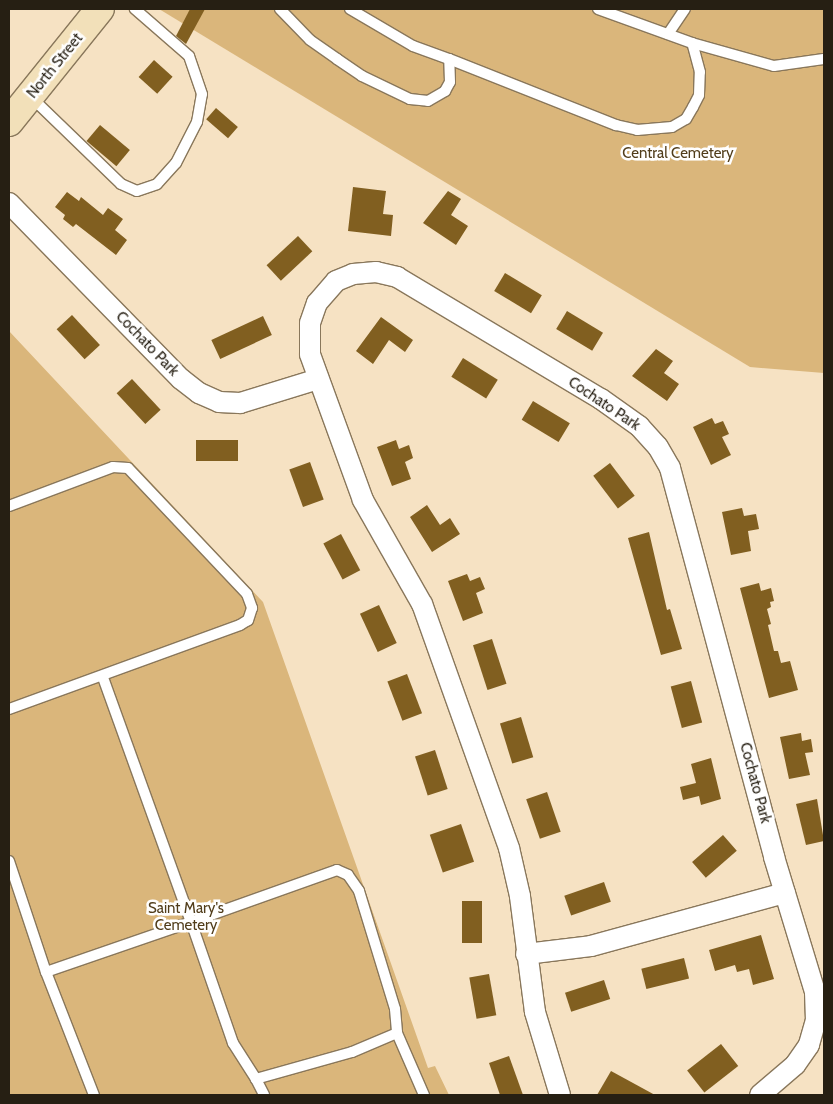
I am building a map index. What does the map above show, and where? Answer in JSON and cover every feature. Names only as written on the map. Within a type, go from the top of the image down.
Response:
[{"type":"main road","name":"North Street","points":[[9,122],[100,9]]},
{"type":"street","name":"Cochato Park","points":[[9,203],[181,379],[200,394],[219,402],[240,403],[318,378]]},
{"type":"street","name":"Cochato Park","points":[[560,1095],[539,1030],[526,954],[520,896],[508,848],[422,604],[366,508],[318,378],[308,344],[310,324],[317,303],[329,287],[344,277],[376,272],[406,282],[628,416],[649,436],[664,456],[675,479],[785,893],[815,992],[813,1034],[795,1065],[760,1095]]},
{"type":"street","points":[[526,954],[591,946],[785,893]]},
{"type":"lane","points":[[30,97],[121,184],[137,190],[156,184],[176,163],[197,122],[202,94],[189,56],[135,9]]},
{"type":"lane","points":[[280,9],[310,40],[337,59],[362,76],[410,98],[428,102],[445,91],[450,82],[450,58]]},
{"type":"lane","points":[[350,9],[413,46],[450,58],[616,125],[657,131],[672,127],[686,118],[699,95],[700,72],[692,42]]},
{"type":"lane","points":[[598,9],[692,42],[774,66],[824,59]]},
{"type":"lane","points":[[668,34],[685,9]]},
{"type":"lane","points":[[9,506],[113,467],[128,468],[251,599],[252,611],[243,624],[9,709]]},
{"type":"lane","points":[[103,676],[233,1043],[264,1095]]},
{"type":"lane","points":[[9,861],[46,972],[94,1095]]},
{"type":"lane","points":[[46,972],[336,870],[348,875],[362,900],[395,1009],[397,1032],[424,1095]]},
{"type":"lane","points":[[256,1080],[352,1052],[397,1032]]},
{"type":"green space","name":"Central Cemetery","points":[[159,9],[824,9],[824,373],[750,367]]},
{"type":"green space","name":"Saint Mary's Cemetery","points":[[9,331],[263,602],[428,1068],[435,1066],[449,1095],[9,1095]]},
{"type":"building","points":[[190,9],[205,9],[186,44],[176,36]]},
{"type":"building","points":[[154,60],[173,77],[157,94],[139,77]]},
{"type":"building","points":[[216,108],[238,127],[228,138],[206,119]]},
{"type":"building","points":[[100,125],[130,150],[116,166],[87,141]]},
{"type":"building","points":[[353,187],[386,191],[383,214],[393,215],[391,236],[348,231]]},
{"type":"building","points":[[448,191],[461,199],[451,215],[468,226],[456,245],[423,223]]},
{"type":"building","points":[[67,192],[79,201],[81,197],[103,215],[108,208],[123,219],[115,230],[127,240],[116,255],[76,224],[73,227],[63,219],[65,215],[55,207]]},
{"type":"building","points":[[298,236],[312,251],[281,281],[267,265]]},
{"type":"building","points":[[505,273],[542,295],[531,313],[494,291]]},
{"type":"building","points":[[567,311],[603,333],[592,351],[556,329]]},
{"type":"building","points":[[72,315],[100,345],[85,359],[57,329]]},
{"type":"building","points":[[263,316],[272,335],[220,359],[211,340]]},
{"type":"building","points":[[381,317],[413,340],[405,352],[389,340],[373,364],[356,351]]},
{"type":"building","points":[[656,349],[673,361],[664,373],[679,384],[667,401],[632,376]]},
{"type":"building","points":[[463,358],[498,380],[486,398],[451,377]]},
{"type":"building","points":[[132,379],[161,410],[145,424],[117,393]]},
{"type":"building","points":[[533,401],[570,423],[559,442],[522,420]]},
{"type":"building","points":[[712,418],[715,424],[723,421],[729,434],[722,437],[731,455],[711,465],[693,427]]},
{"type":"building","points":[[196,440],[238,440],[238,461],[196,461]]},
{"type":"building","points":[[396,440],[399,449],[409,445],[413,458],[405,462],[411,479],[392,486],[377,447]]},
{"type":"building","points":[[310,462],[324,500],[303,507],[289,470]]},
{"type":"building","points":[[610,463],[635,496],[618,508],[593,476]]},
{"type":"building","points":[[427,505],[440,525],[450,518],[460,534],[432,552],[410,517]]},
{"type":"building","points":[[742,508],[744,516],[756,514],[759,529],[748,531],[751,551],[731,555],[722,512]]},
{"type":"building","points":[[649,532],[667,610],[670,609],[682,649],[661,655],[628,538]]},
{"type":"building","points":[[341,534],[360,570],[343,580],[323,543]]},
{"type":"building","points":[[467,574],[470,581],[480,577],[485,589],[476,593],[483,613],[463,621],[448,581]]},
{"type":"building","points":[[759,583],[761,591],[771,588],[774,601],[770,602],[771,607],[767,609],[771,624],[768,625],[774,651],[778,651],[781,663],[790,661],[798,690],[769,698],[740,588]]},
{"type":"building","points":[[379,605],[397,643],[378,652],[360,614]]},
{"type":"building","points":[[492,639],[507,684],[488,690],[473,645]]},
{"type":"building","points":[[407,674],[422,713],[402,721],[387,682]]},
{"type":"building","points":[[691,681],[702,723],[682,728],[671,686]]},
{"type":"building","points":[[521,717],[533,757],[512,764],[500,723]]},
{"type":"building","points":[[801,733],[802,741],[811,739],[813,752],[805,753],[810,775],[789,779],[780,737]]},
{"type":"building","points":[[435,750],[448,789],[428,795],[415,756]]},
{"type":"building","points":[[711,758],[721,799],[701,805],[699,796],[683,800],[680,787],[696,783],[691,764]]},
{"type":"building","points":[[547,792],[561,832],[540,839],[526,799]]},
{"type":"building","points":[[817,799],[824,841],[806,845],[796,804]]},
{"type":"building","points":[[461,824],[474,862],[443,873],[430,835]]},
{"type":"building","points":[[723,835],[737,851],[706,878],[692,862]]},
{"type":"building","points":[[604,882],[611,902],[571,916],[564,896]]},
{"type":"building","points":[[462,901],[482,901],[482,943],[462,943]]},
{"type":"building","points":[[761,935],[774,979],[753,985],[749,969],[737,972],[735,965],[715,971],[709,950]]},
{"type":"building","points":[[684,958],[689,978],[646,989],[641,969]]},
{"type":"building","points":[[489,974],[496,1015],[477,1019],[469,977]]},
{"type":"building","points":[[604,980],[610,999],[571,1012],[565,993]]},
{"type":"building","points":[[721,1044],[738,1066],[704,1093],[687,1070]]},
{"type":"building","points":[[509,1056],[523,1095],[500,1095],[489,1063]]},
{"type":"building","points":[[611,1071],[655,1095],[597,1095]]}]
